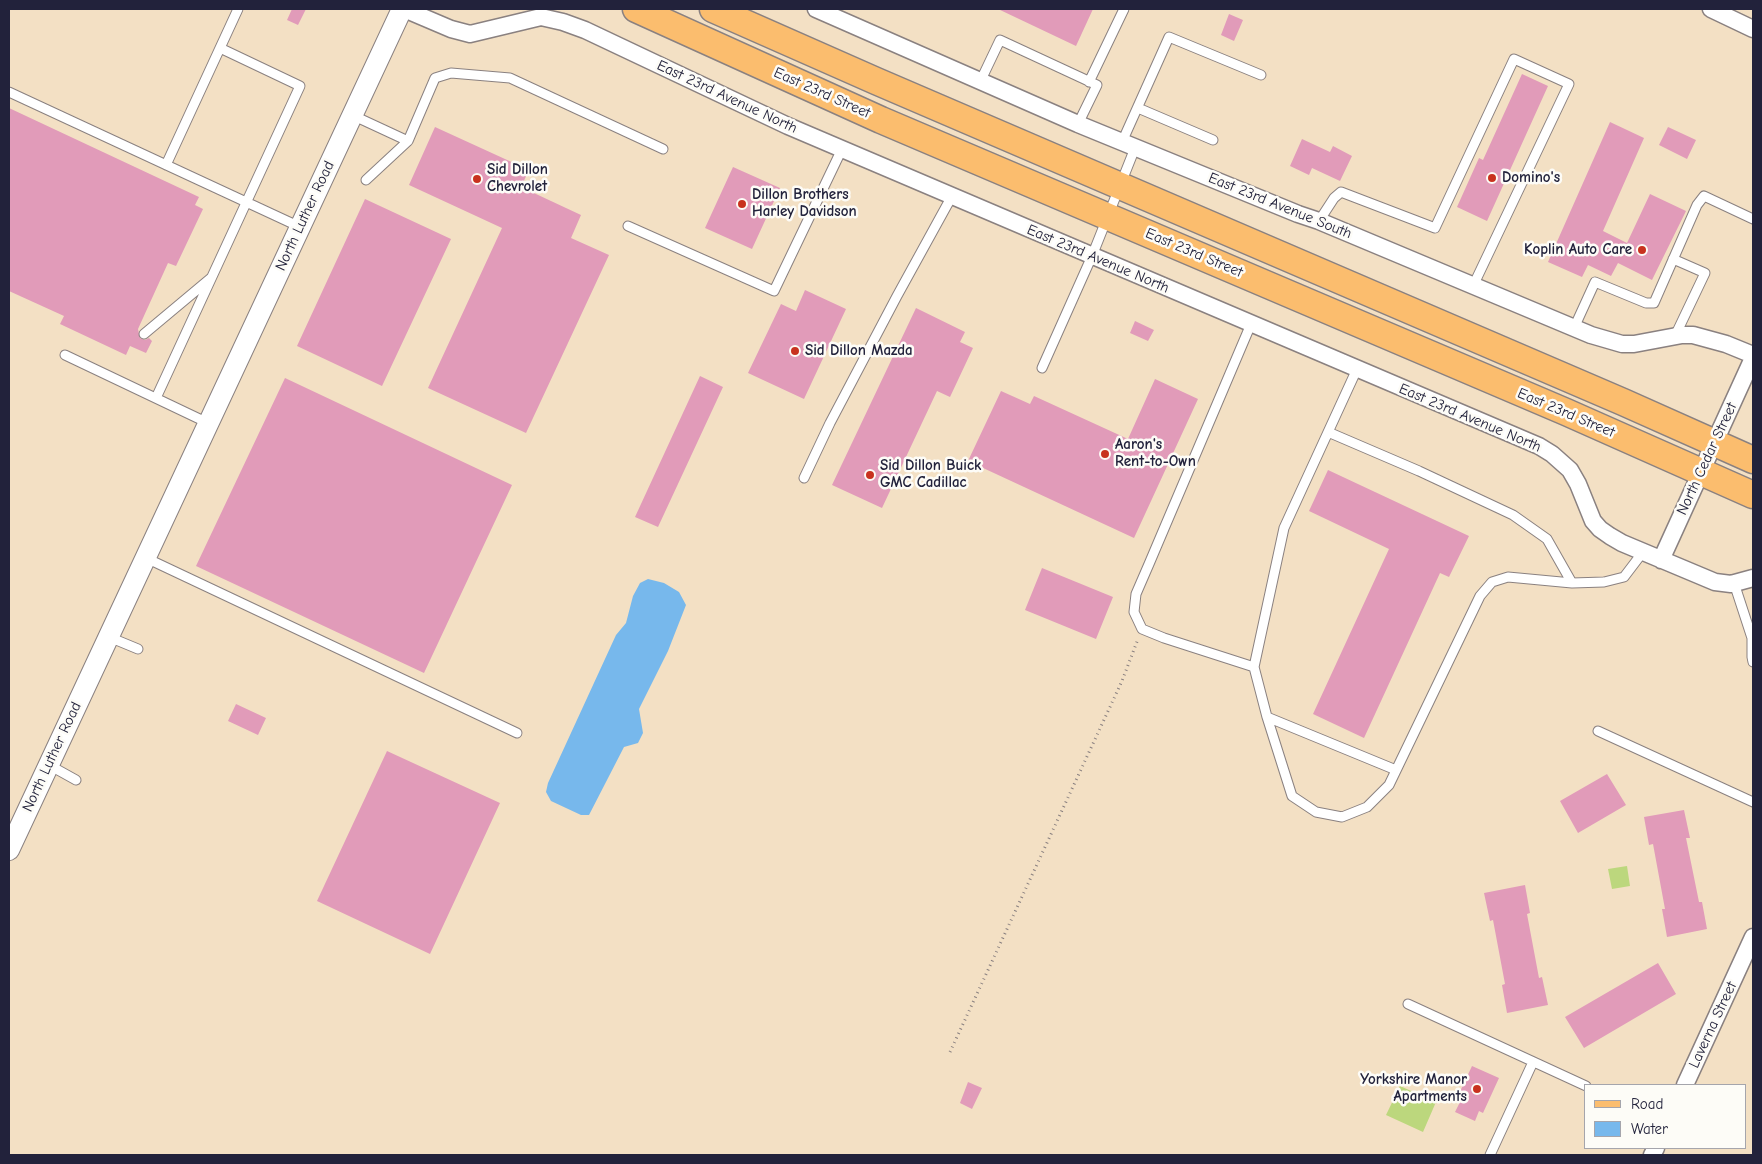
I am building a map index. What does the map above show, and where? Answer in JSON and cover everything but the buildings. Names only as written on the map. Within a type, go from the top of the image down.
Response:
[{"type":"main road","name":"East 23rd Street","points":[[636,9],[872,116],[1753,495]]},
{"type":"main road","name":"East 23rd Street","points":[[714,9],[841,66],[1753,460]]},
{"type":"street","name":"North Luther Road","points":[[9,850],[403,9]]},
{"type":"street","name":"East 23rd Avenue North","points":[[403,9],[451,29],[470,34],[535,18],[551,18],[563,22],[842,149],[1539,446],[1552,454],[1570,470],[1578,484],[1593,521],[1600,529],[1622,543],[1710,580],[1725,584],[1753,578]]},
{"type":"street","name":"East 23rd Avenue South","points":[[816,9],[840,14],[980,82],[1078,124],[1319,221],[1610,342],[1634,344],[1675,336],[1693,335],[1707,338],[1753,357]]},
{"type":"street","points":[[1711,9],[1729,13],[1753,28]]},
{"type":"street","name":"North Cedar Street","points":[[1661,560],[1753,357]]},
{"type":"street","name":"Laverna Street","points":[[1685,1084],[1753,937]]},
{"type":"lane","points":[[166,165],[238,9]]},
{"type":"lane","points":[[1089,82],[1124,9]]},
{"type":"lane","points":[[1042,368],[1092,256],[1120,187],[1138,108],[1170,37],[1261,75]]},
{"type":"lane","points":[[980,82],[1000,40],[1097,85],[1078,124]]},
{"type":"lane","points":[[156,398],[300,86],[220,48]]},
{"type":"lane","points":[[1319,221],[1334,198],[1341,192],[1435,228],[1514,59],[1568,84],[1473,286]]},
{"type":"lane","points":[[366,180],[408,141],[435,78],[451,73],[510,78],[663,149]]},
{"type":"lane","points":[[9,92],[300,227]]},
{"type":"lane","points":[[1138,108],[1213,140]]},
{"type":"lane","points":[[352,115],[408,141]]},
{"type":"lane","points":[[628,226],[774,291],[842,149]]},
{"type":"lane","points":[[804,478],[830,423],[952,196]]},
{"type":"lane","points":[[1574,328],[1595,282],[1646,304],[1654,303],[1697,205],[1704,196],[1753,218]]},
{"type":"lane","points":[[1673,259],[1705,273],[1675,336]]},
{"type":"lane","points":[[144,334],[213,276]]},
{"type":"lane","points":[[1251,324],[1136,594],[1134,612],[1142,629],[1254,667]]},
{"type":"lane","points":[[65,355],[208,423]]},
{"type":"lane","points":[[1357,369],[1284,528],[1254,667],[1267,717],[1292,796],[1316,812],[1342,818],[1367,807],[1389,785],[1480,596],[1492,582],[1508,577],[1572,583],[1604,582],[1624,577],[1643,552]]},
{"type":"lane","points":[[1328,432],[1419,471],[1513,515],[1547,539],[1572,583]]},
{"type":"lane","points":[[145,558],[517,733]]},
{"type":"lane","points":[[1734,583],[1752,638],[1753,662]]},
{"type":"lane","points":[[109,637],[138,649]]},
{"type":"lane","points":[[1267,717],[1396,770]]},
{"type":"lane","points":[[1598,731],[1753,802]]},
{"type":"lane","points":[[48,765],[76,780]]},
{"type":"lane","points":[[1408,1004],[1584,1085]]},
{"type":"lane","points":[[1490,1155],[1533,1062]]},
{"type":"path","points":[[950,1052],[1122,681],[1142,629]]},
{"type":"green space","points":[[1627,866],[1630,886],[1612,889],[1608,869]]},
{"type":"green space","points":[[1400,1086],[1436,1102],[1423,1132],[1386,1115]]},
{"type":"water","points":[[648,579],[664,583],[679,592],[686,605],[668,651],[639,709],[643,733],[638,743],[624,747],[589,815],[581,815],[551,801],[546,792],[548,783],[616,635],[626,623],[633,596],[640,583]]},
{"type":"place","name":"Domino's","points":[[1492,178]]},
{"type":"place","name":"Sid Dillon Chevrolet","points":[[477,179]]},
{"type":"place","name":"Dillon Brothers Harley Davidson","points":[[742,204]]},
{"type":"place","name":"Koplin Auto Care","points":[[1642,250]]},
{"type":"place","name":"Sid Dillon Mazda","points":[[795,351]]},
{"type":"place","name":"Aaron's Rent-to-Own","points":[[1105,454]]},
{"type":"place","name":"Sid Dillon Buick GMC Cadillac","points":[[870,475]]},
{"type":"place","name":"Yorkshire Manor Apartments","points":[[1477,1089]]}]
